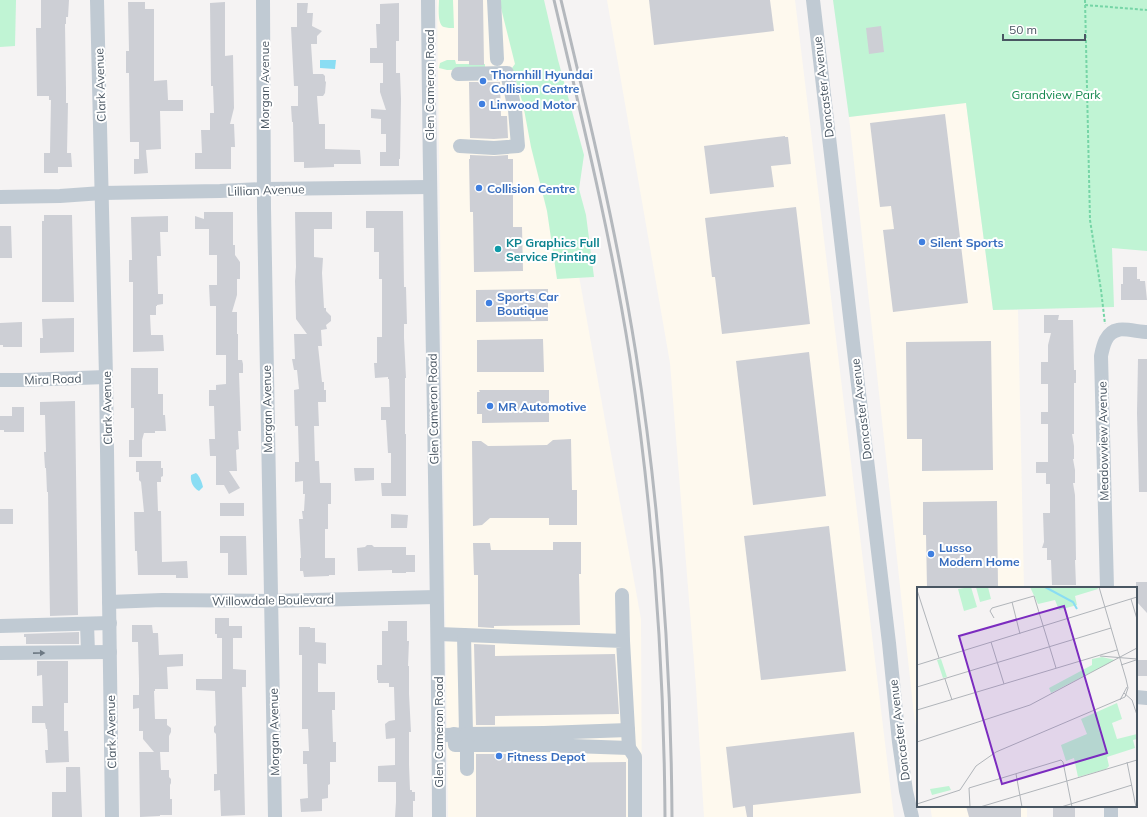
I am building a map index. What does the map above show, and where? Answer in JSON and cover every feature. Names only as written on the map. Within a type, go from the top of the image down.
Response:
[{"type":"street","name":"Clark Avenue","points":[[97,0],[106,377],[112,817]]},
{"type":"street","name":"Morgan Avenue","points":[[264,0],[264,189],[275,817]]},
{"type":"street","name":"Glen Cameron Road","points":[[428,0],[436,597],[438,634],[439,817]]},
{"type":"street","points":[[494,0],[497,59]]},
{"type":"street","name":"Doncaster Avenue","points":[[813,0],[889,643],[899,742],[906,791],[912,817]]},
{"type":"street","points":[[458,74],[506,73],[515,110],[518,146],[494,148],[460,146]]},
{"type":"street","name":"Lillian Avenue","points":[[0,197],[264,189],[430,187]]},
{"type":"street","points":[[1107,338],[1118,330],[1147,332]]},
{"type":"street","name":"Meadowview Avenue","points":[[1107,338],[1103,344],[1101,356],[1107,587]]},
{"type":"street","name":"Mira Road","points":[[0,380],[106,377]]},
{"type":"street","points":[[622,595],[629,748],[636,757],[635,817]]},
{"type":"street","name":"Willowdale Boulevard","points":[[110,602],[162,600],[271,602],[436,597]]},
{"type":"street","points":[[0,626],[110,623]]},
{"type":"street","points":[[87,624],[88,652]]},
{"type":"street","points":[[438,634],[623,640]]},
{"type":"street","points":[[464,635],[462,738],[467,768]]},
{"type":"street","points":[[0,653],[110,652]]},
{"type":"street","points":[[1137,697],[1147,698]]},
{"type":"street","points":[[544,739],[628,730]]},
{"type":"street","points":[[438,735],[462,738],[544,739],[629,748]]},
{"type":"path","points":[[1084,0],[1090,220],[1107,338]]},
{"type":"path","points":[[1084,5],[1147,10]]},
{"type":"shaded area","points":[[437,0],[529,0],[641,619],[642,817],[448,817]]},
{"type":"shaded area","points":[[607,0],[795,0],[894,817],[704,817],[696,687],[670,363]]},
{"type":"shaded area","points":[[966,102],[993,310],[1018,310],[1024,587],[917,587],[917,732],[914,715],[849,117]]},
{"type":"shaded area","points":[[930,807],[1027,807],[1027,817],[932,817]]},
{"type":"green space","points":[[0,0],[16,0],[15,46],[0,47]]},
{"type":"green space","points":[[439,0],[453,0],[454,28],[444,27],[440,23]]},
{"type":"green space","points":[[499,0],[544,0],[558,60],[584,155],[579,189],[586,215],[594,277],[557,279],[547,211],[531,147],[523,104],[512,68],[515,64]]},
{"type":"green space","name":"Grandview Park","points":[[833,0],[1147,0],[1147,251],[1112,248],[1114,307],[993,310],[966,103],[849,117]]},
{"type":"green space","points":[[447,60],[455,60],[456,64],[485,64],[485,69],[447,70],[439,68],[440,63]]},
{"type":"water","points":[[320,60],[336,60],[335,69],[320,68]]},
{"type":"water","points":[[196,473],[200,478],[203,487],[199,491],[192,484],[191,480],[191,475]]},
{"type":"building","points":[[41,0],[69,0],[68,17],[66,17],[65,24],[66,103],[68,103],[67,153],[71,153],[72,167],[58,167],[58,173],[44,173],[44,153],[50,153],[51,100],[49,100],[49,96],[37,96],[36,28],[41,28]]},
{"type":"building","points":[[458,0],[483,0],[484,65],[469,65],[469,61],[458,61]]},
{"type":"building","points":[[649,0],[770,0],[774,31],[654,45]]},
{"type":"building","points":[[128,2],[145,2],[145,9],[154,9],[154,81],[167,80],[168,100],[183,100],[183,111],[160,111],[161,149],[146,150],[148,173],[134,174],[134,159],[139,159],[139,142],[130,142],[129,73],[126,73],[126,51],[129,51]]},
{"type":"building","points":[[225,2],[225,56],[233,55],[234,108],[230,124],[234,124],[235,147],[231,147],[231,169],[195,169],[195,153],[202,153],[201,130],[210,130],[210,113],[214,113],[213,86],[211,86],[210,3]]},
{"type":"building","points":[[297,3],[308,3],[307,13],[313,13],[312,26],[322,31],[317,36],[317,44],[311,44],[313,74],[323,74],[326,82],[325,93],[323,96],[317,96],[319,124],[325,124],[325,149],[360,150],[361,164],[334,164],[334,167],[304,168],[304,162],[294,162],[291,106],[298,106],[298,86],[294,86],[291,27],[297,27]]},
{"type":"building","points":[[399,3],[399,41],[396,41],[396,73],[400,73],[400,159],[399,166],[380,166],[380,152],[386,152],[386,134],[381,134],[381,119],[371,118],[371,109],[386,110],[380,92],[380,83],[383,83],[383,63],[370,63],[370,48],[377,48],[376,24],[380,24],[380,4]]},
{"type":"building","points":[[881,26],[884,52],[869,54],[866,28]]},
{"type":"building","points":[[469,82],[500,82],[501,116],[507,116],[508,138],[470,138]]},
{"type":"building","points":[[945,114],[968,303],[893,312],[883,230],[894,229],[891,206],[880,207],[870,123]]},
{"type":"building","points":[[785,136],[788,137],[791,164],[771,166],[774,187],[710,194],[704,146]]},
{"type":"building","points":[[470,155],[508,155],[508,159],[513,159],[513,227],[522,227],[523,271],[474,272],[473,212],[470,212]]},
{"type":"building","points":[[796,207],[810,324],[722,334],[715,277],[712,277],[705,218]]},
{"type":"building","points":[[366,211],[403,211],[404,287],[406,287],[407,324],[404,324],[406,378],[406,496],[382,496],[381,483],[391,483],[391,453],[388,453],[386,420],[381,420],[381,407],[390,407],[389,379],[388,377],[375,378],[374,363],[377,363],[377,337],[382,337],[382,279],[379,279],[379,252],[374,252],[374,228],[366,228]]},
{"type":"building","points":[[204,212],[233,212],[233,245],[235,245],[235,255],[240,262],[240,279],[237,279],[237,295],[232,312],[237,312],[238,360],[242,360],[243,364],[243,373],[239,373],[241,431],[238,431],[239,449],[236,450],[237,471],[229,471],[240,488],[229,494],[224,485],[216,485],[216,456],[210,456],[209,439],[215,439],[214,406],[209,406],[209,390],[216,390],[216,385],[226,384],[226,355],[216,355],[216,306],[210,306],[209,285],[217,285],[217,255],[209,255],[209,229],[195,229],[195,216],[204,219]]},
{"type":"building","points":[[295,212],[332,212],[332,229],[314,229],[314,257],[323,258],[322,273],[324,308],[326,308],[326,311],[331,316],[331,321],[326,325],[327,329],[321,330],[322,346],[318,346],[322,382],[324,382],[324,390],[326,390],[326,402],[318,402],[319,426],[314,426],[315,461],[319,461],[320,483],[331,483],[331,504],[328,504],[328,529],[325,529],[325,558],[335,558],[335,575],[329,576],[304,577],[303,571],[300,571],[301,558],[299,519],[303,519],[302,511],[304,511],[305,494],[303,494],[303,481],[295,482],[295,462],[299,462],[298,426],[295,426],[294,390],[299,389],[297,370],[294,370],[292,359],[295,359],[294,334],[307,334],[296,319]]},
{"type":"building","points":[[44,215],[72,215],[74,302],[42,302],[42,221],[44,221]]},
{"type":"building","points":[[168,216],[168,232],[160,232],[161,256],[157,256],[158,294],[163,294],[163,304],[156,306],[156,315],[150,315],[151,335],[163,335],[164,351],[133,352],[133,282],[129,282],[129,260],[132,260],[131,217]]},
{"type":"building","points":[[0,226],[11,226],[12,258],[0,258]]},
{"type":"building","points":[[1123,267],[1137,267],[1137,279],[1140,279],[1140,281],[1145,281],[1147,300],[1121,300]]},
{"type":"building","points":[[548,289],[548,321],[476,322],[476,290]]},
{"type":"building","points":[[1044,315],[1059,315],[1058,320],[1073,320],[1074,370],[1076,370],[1076,383],[1074,383],[1074,434],[1072,434],[1075,470],[1075,483],[1073,483],[1075,495],[1076,585],[1052,585],[1051,560],[1047,560],[1047,548],[1042,548],[1044,542],[1043,513],[1050,513],[1050,484],[1046,484],[1046,473],[1036,473],[1036,462],[1048,462],[1048,424],[1041,424],[1041,412],[1048,412],[1048,384],[1041,384],[1041,362],[1048,362],[1048,345],[1051,333],[1044,333]]},
{"type":"building","points":[[74,318],[74,352],[40,353],[40,338],[43,338],[42,319]]},
{"type":"building","points":[[22,322],[22,347],[3,347],[3,345],[0,345],[0,323]]},
{"type":"building","points":[[543,339],[544,372],[477,372],[477,340]]},
{"type":"building","points":[[991,341],[993,470],[922,471],[922,439],[907,439],[906,342]]},
{"type":"building","points":[[809,352],[826,496],[753,505],[736,361]]},
{"type":"building","points":[[1138,359],[1147,359],[1147,492],[1139,492],[1137,413]]},
{"type":"building","points":[[131,368],[158,368],[158,394],[163,394],[163,415],[165,415],[166,431],[144,433],[142,440],[142,457],[129,457],[129,440],[134,440],[134,408],[131,408]]},
{"type":"building","points":[[479,390],[549,390],[549,422],[482,423],[482,414],[477,414],[477,392],[480,392]]},
{"type":"building","points":[[75,401],[78,615],[50,616],[48,492],[44,452],[46,452],[45,415],[40,415],[40,402]]},
{"type":"building","points":[[12,407],[24,407],[24,432],[4,432],[4,430],[0,430],[0,416],[12,416]]},
{"type":"building","points":[[571,439],[572,490],[577,490],[577,525],[549,525],[549,518],[490,518],[482,525],[473,526],[472,441],[481,441],[488,446],[547,445],[553,440]]},
{"type":"building","points":[[136,461],[161,461],[163,476],[161,477],[161,482],[157,482],[158,511],[161,511],[162,562],[187,561],[188,578],[176,578],[176,575],[138,575],[137,551],[135,551],[134,512],[144,512],[139,472],[136,472]]},
{"type":"building","points":[[354,468],[374,468],[374,480],[355,481]]},
{"type":"building","points":[[997,501],[998,587],[927,587],[926,535],[923,535],[923,502]]},
{"type":"building","points":[[220,503],[244,503],[244,516],[220,516]]},
{"type":"building","points":[[0,509],[13,509],[13,524],[0,524]]},
{"type":"building","points":[[391,514],[408,515],[407,528],[391,528]]},
{"type":"building","points":[[829,526],[846,671],[761,680],[744,536]]},
{"type":"building","points":[[220,536],[246,536],[247,575],[228,575],[228,553],[220,553]]},
{"type":"building","points":[[553,542],[581,542],[581,574],[579,574],[580,625],[494,626],[494,628],[478,627],[478,575],[474,575],[473,543],[490,543],[491,550],[553,550]]},
{"type":"building","points":[[367,545],[372,545],[374,547],[406,547],[406,555],[415,555],[415,572],[392,573],[392,570],[358,571],[357,548],[365,547]]},
{"type":"building","points":[[1136,582],[1147,582],[1147,613],[1137,602]]},
{"type":"building","points":[[215,618],[229,618],[229,626],[242,626],[242,638],[233,638],[233,669],[246,670],[246,687],[242,687],[245,815],[221,816],[220,790],[214,791],[214,774],[217,774],[216,734],[214,732],[214,727],[216,725],[215,691],[196,690],[196,679],[222,679],[222,638],[217,638],[217,634],[215,634]]},
{"type":"building","points":[[388,621],[407,621],[407,641],[409,641],[408,666],[411,732],[409,732],[410,790],[415,792],[415,801],[413,801],[413,817],[395,817],[396,782],[378,782],[378,766],[395,765],[395,738],[386,739],[385,724],[389,721],[395,720],[394,687],[389,687],[389,683],[378,683],[377,680],[377,665],[382,665],[382,631],[388,631]]},
{"type":"building","points":[[132,625],[152,625],[153,633],[158,633],[159,655],[183,654],[183,666],[167,667],[168,689],[155,689],[154,691],[155,719],[167,719],[167,725],[171,728],[169,736],[169,752],[160,752],[161,770],[169,770],[169,777],[171,779],[170,799],[172,799],[172,815],[140,817],[139,752],[154,752],[143,739],[143,731],[139,731],[139,708],[133,709],[133,695],[139,695],[139,679],[138,642],[132,642]]},
{"type":"building","points":[[299,627],[315,628],[315,642],[326,643],[326,664],[318,663],[318,692],[335,692],[335,710],[332,710],[333,742],[336,742],[336,762],[330,762],[330,784],[328,785],[328,798],[322,799],[322,811],[301,812],[300,799],[308,798],[307,764],[303,764],[303,751],[309,751],[308,729],[302,729],[302,655],[299,655]]},
{"type":"building","points":[[79,632],[79,644],[26,644],[26,637],[24,637],[24,634]]},
{"type":"building","points":[[474,644],[495,645],[495,656],[615,654],[619,714],[495,716],[495,725],[476,725]]},
{"type":"building","points":[[1137,660],[1147,660],[1147,676],[1137,676]]},
{"type":"building","points":[[37,661],[68,661],[68,703],[64,703],[64,731],[68,731],[69,762],[46,763],[45,750],[48,750],[47,729],[45,723],[32,723],[32,706],[43,706],[42,675],[37,676]]},
{"type":"building","points":[[854,732],[861,793],[753,805],[753,817],[747,817],[745,806],[733,808],[726,747]]},
{"type":"building","points":[[476,754],[521,754],[521,763],[626,762],[626,817],[476,817]]},
{"type":"building","points":[[66,767],[80,767],[82,817],[52,817],[52,792],[66,792]]},
{"type":"building","points":[[966,807],[1021,807],[1021,817],[969,817]]},
{"type":"building","points":[[1053,807],[1075,807],[1075,817],[1053,817]]},
{"type":"railway","points":[[554,0],[605,223],[630,358],[638,415],[651,529],[660,644],[665,817]]},
{"type":"railway","points":[[561,0],[592,132],[620,265],[636,354],[652,469],[663,585],[669,701],[672,817]]},
{"type":"place","name":"Thornhill Hyundai Collision Centre","points":[[483,81]]},
{"type":"place","name":"Linwood Motor","points":[[482,104]]},
{"type":"place","name":"Collision Centre","points":[[479,188]]},
{"type":"place","name":"Silent Sports","points":[[922,242]]},
{"type":"place","name":"KP Graphics Full Service Printing","points":[[498,249]]},
{"type":"place","name":"Sports Car Boutique","points":[[489,303]]},
{"type":"place","name":"MR Automotive","points":[[490,406]]},
{"type":"place","name":"Lusso Modern Home","points":[[931,554]]},
{"type":"place","name":"Fitness Depot","points":[[499,756]]}]
